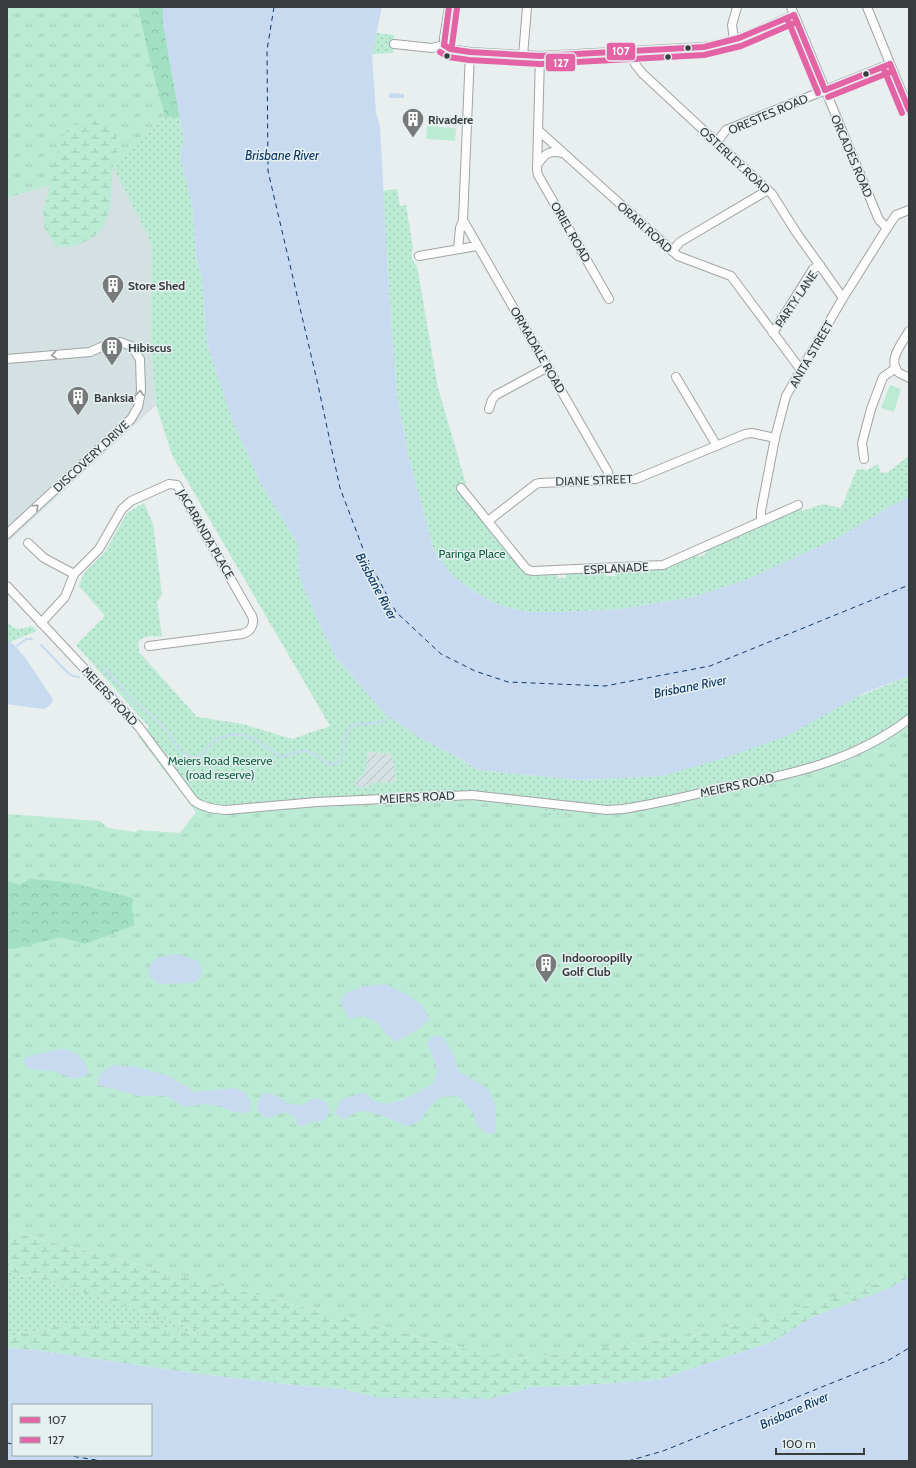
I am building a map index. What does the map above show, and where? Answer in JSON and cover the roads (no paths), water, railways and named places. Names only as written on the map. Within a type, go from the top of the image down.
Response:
[{"type":"street","points":[[444,45],[450,7]]},
{"type":"street","points":[[523,56],[527,7]]},
{"type":"street","points":[[734,40],[732,25],[737,7]]},
{"type":"street","name":"ORCADES ROAD","points":[[791,7],[879,220],[887,228]]},
{"type":"street","points":[[867,7],[909,110]]},
{"type":"street","points":[[394,44],[432,48],[444,45],[450,49],[470,52],[523,56],[704,47],[734,40],[794,15]]},
{"type":"street","name":"OSTERLEY ROAD","points":[[632,51],[635,64],[642,73],[772,194],[796,232],[843,298]]},
{"type":"street","points":[[458,249],[460,228],[463,220],[470,52]]},
{"type":"street","name":"ORIEL ROAD","points":[[540,56],[538,175],[609,299]]},
{"type":"street","name":"ORESTES ROAD","points":[[717,142],[726,130],[890,64]]},
{"type":"street","name":"ORARI ROAD","points":[[538,130],[678,256],[731,276],[800,370]]},
{"type":"street","points":[[537,164],[547,153],[554,151],[563,153]]},
{"type":"street","points":[[672,251],[680,242],[768,190]]},
{"type":"street","name":"ANITA STREET","points":[[761,521],[761,511],[775,438],[786,396],[843,298],[887,228],[896,215],[909,210]]},
{"type":"street","name":"ORMADALE ROAD","points":[[463,220],[608,472],[609,480]]},
{"type":"street","points":[[419,256],[477,246]]},
{"type":"street","name":"PARTY LANE","points":[[773,334],[813,269],[820,265]]},
{"type":"street","points":[[909,331],[894,359],[894,365],[898,372],[909,378]]},
{"type":"street","name":"DISCOVERY DRIVE","points":[[7,359],[90,352],[108,344],[120,342],[131,346],[140,359],[141,391],[138,407],[131,419],[7,534]]},
{"type":"street","points":[[489,409],[492,400],[496,395],[548,367]]},
{"type":"street","points":[[864,459],[862,443],[880,383],[883,377],[896,368]]},
{"type":"street","points":[[676,377],[717,446]]},
{"type":"street","name":"DIANE STREET","points":[[488,521],[536,484],[636,479],[745,434],[752,433],[775,438]]},
{"type":"street","name":"JACARANDA PLACE","points":[[42,623],[66,597],[74,574],[99,549],[119,512],[126,505],[169,484],[177,484],[252,616],[253,625],[250,631],[242,634],[149,646]]},
{"type":"street","name":"ESPLANADE","points":[[461,488],[524,566],[528,570],[533,571],[663,565],[798,505]]},
{"type":"street","points":[[28,543],[44,558],[74,574]]},
{"type":"street","name":"MEIERS ROAD","points":[[7,586],[139,727],[194,801],[206,807],[215,809],[226,810],[317,802],[472,795],[607,810],[623,809],[813,768],[852,753],[880,738],[909,719]]},
{"type":"water","name":"Brisbane River","points":[[163,7],[382,7],[372,54],[376,113],[380,126],[388,277],[397,396],[408,454],[434,551],[454,577],[475,592],[499,605],[527,612],[621,609],[693,597],[746,580],[838,538],[891,506],[909,497],[909,676],[864,693],[787,736],[724,758],[663,776],[579,780],[478,770],[461,759],[420,738],[384,713],[335,656],[320,625],[299,576],[298,544],[260,482],[233,422],[207,343],[202,279],[196,258],[193,209],[180,156],[184,140],[163,23]]},
{"type":"water","points":[[389,93],[404,94],[404,98],[389,98]]},
{"type":"water","points":[[10,642],[25,657],[52,698],[53,701],[48,707],[43,709],[7,704],[7,644]]},
{"type":"water","points":[[177,954],[198,961],[202,969],[200,978],[193,983],[159,984],[149,976],[149,967],[157,958]]},
{"type":"water","points":[[386,984],[408,995],[423,1006],[429,1019],[420,1028],[396,1042],[386,1034],[377,1022],[364,1016],[350,1019],[340,1003],[346,993],[364,986]]},
{"type":"water","points":[[434,1035],[444,1038],[455,1057],[458,1071],[486,1088],[490,1093],[496,1110],[495,1134],[486,1133],[477,1126],[474,1115],[458,1096],[441,1097],[428,1108],[420,1121],[407,1126],[375,1113],[362,1111],[357,1112],[342,1120],[335,1112],[341,1100],[360,1093],[368,1095],[373,1101],[386,1104],[400,1101],[433,1084],[438,1070],[427,1043]]},
{"type":"water","points":[[63,1049],[77,1054],[83,1060],[89,1074],[74,1079],[53,1071],[28,1069],[23,1060],[28,1056]]},
{"type":"water","points":[[113,1065],[138,1067],[169,1076],[195,1092],[235,1088],[245,1093],[250,1100],[251,1110],[245,1113],[232,1112],[221,1106],[203,1104],[185,1107],[166,1096],[139,1096],[98,1085],[100,1075]]},
{"type":"water","points":[[264,1093],[278,1096],[286,1103],[302,1105],[314,1098],[327,1102],[330,1112],[323,1121],[312,1122],[299,1127],[296,1119],[286,1112],[267,1118],[257,1110],[258,1101]]},
{"type":"water","name":"Brisbane River","points":[[909,1277],[908,1461],[7,1461],[7,1348],[35,1350],[192,1373],[342,1389],[379,1398],[490,1399],[533,1387],[557,1387],[658,1380],[772,1342],[815,1316],[891,1288]]},
{"type":"waterway","points":[[17,646],[26,639],[32,639]]},
{"type":"waterway","points":[[41,645],[68,673],[79,677]]},
{"type":"waterway","points":[[105,669],[132,700],[161,724],[181,751],[190,757],[198,758],[213,742],[219,738],[238,734],[245,735],[258,741],[281,757],[299,751],[306,751],[312,752],[327,763],[336,763],[342,760],[344,742],[347,732],[351,727],[361,724],[380,722],[386,720],[391,715]]},
{"type":"place","name":"Rivadere","points":[[413,138]]},
{"type":"place","name":"Store Shed","points":[[113,304]]},
{"type":"place","name":"Hibiscus","points":[[112,366]]},
{"type":"place","name":"Banksia","points":[[78,416]]},
{"type":"place","name":"Indooroopilly Golf Club","points":[[546,984]]},
{"type":"park label","name":"Paringa Place","points":[[472,553]]},
{"type":"park label","name":"Meiers Road Reserve (road reserve)","points":[[220,767]]}]
